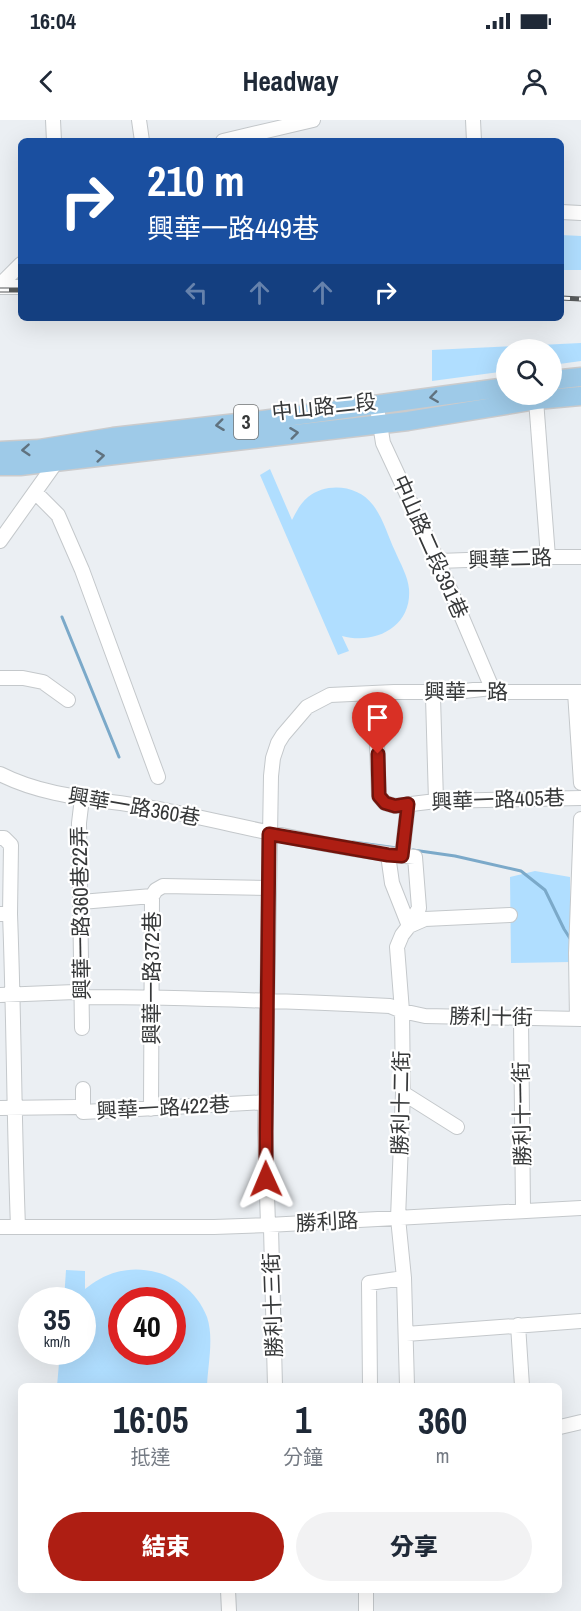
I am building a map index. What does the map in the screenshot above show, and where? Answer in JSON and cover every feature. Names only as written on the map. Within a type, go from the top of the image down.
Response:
[{"type":"main road","points":[[562,379],[581,377]]},
{"type":"main road","name":"中山路二段","points":[[0,451],[39,449],[112,437],[263,420],[496,388]]},
{"type":"main road","name":"中山路二段","points":[[562,398],[581,396]]},
{"type":"main road","name":"中山路二段","points":[[0,466],[408,421],[506,405]]},
{"type":"street","points":[[53,120],[54,138]]},
{"type":"street","points":[[139,120],[142,138]]},
{"type":"street","points":[[236,138],[313,120]]},
{"type":"street","points":[[473,120],[474,138]]},
{"type":"street","points":[[564,212],[581,213]]},
{"type":"street","points":[[1,284],[18,267]]},
{"type":"street","points":[[1,284],[18,287]]},
{"type":"street","name":"中山路二段391巷","points":[[376,404],[382,443],[438,561],[492,688]]},
{"type":"street","points":[[536,405],[548,557]]},
{"type":"street","points":[[0,541],[57,461]]},
{"type":"street","points":[[35,492],[58,515],[82,570],[158,777]]},
{"type":"street","name":"興華二路","points":[[438,561],[581,557]]},
{"type":"street","points":[[0,678],[23,678],[43,682],[68,700]]},
{"type":"street","name":"興華一路","points":[[268,1225],[266,1102],[269,834],[271,776],[278,743],[308,707],[330,695],[455,692],[492,688],[504,692],[578,692]]},
{"type":"street","points":[[578,692],[581,783]]},
{"type":"street","name":"興華一路405巷","points":[[375,693],[379,796],[385,803],[395,806],[436,801],[581,798]]},
{"type":"street","points":[[433,697],[436,801]]},
{"type":"street","name":"興華一路360巷","points":[[0,774],[19,784],[82,798],[162,810],[269,834],[402,852]]},
{"type":"street","name":"興華一路360巷22弄","points":[[82,798],[79,823],[81,902],[79,994],[82,1028]]},
{"type":"street","points":[[408,804],[402,852],[392,883],[409,926],[425,919],[510,915]]},
{"type":"street","points":[[579,1019],[576,939],[581,819]]},
{"type":"street","points":[[0,838],[4,838],[11,845],[5,914],[7,1108],[18,1227]]},
{"type":"street","name":"勝利十二街","points":[[402,852],[419,908],[402,934],[397,947],[402,1011],[403,1093],[399,1218],[404,1278],[406,1383]]},
{"type":"street","name":"興華一路372巷","points":[[152,1109],[152,896],[163,886],[269,888]]},
{"type":"street","points":[[81,902],[152,896]]},
{"type":"street","name":"勝利十街","points":[[6,995],[79,994],[268,1000],[390,1006],[425,1016],[579,1019]]},
{"type":"street","name":"勝利十一街","points":[[521,1018],[523,1210]]},
{"type":"street","name":"興華一路422巷","points":[[83,1089],[83,1112],[266,1102]]},
{"type":"street","points":[[403,1093],[458,1127]]},
{"type":"street","points":[[7,1108],[76,1107]]},
{"type":"street","name":"勝利路","points":[[0,1227],[214,1227],[581,1208]]},
{"type":"street","name":"勝利十三街","points":[[268,1225],[271,1228],[275,1383]]},
{"type":"street","points":[[370,1383],[369,1283],[404,1278]]},
{"type":"street","points":[[406,1334],[581,1320]]},
{"type":"street","points":[[518,1325],[522,1383]]},
{"type":"street","points":[[562,1427],[581,1422]]},
{"type":"street","points":[[228,1593],[229,1611]]},
{"type":"street","points":[[366,1593],[366,1611]]},
{"type":"shaded area","points":[[564,235],[581,236],[581,270],[564,270]]},
{"type":"shaded area","points":[[581,343],[581,361],[562,364],[562,344]]},
{"type":"shaded area","points":[[496,347],[496,372],[432,381],[432,350]]},
{"type":"shaded area","points":[[270,469],[292,520],[298,508],[308,497],[324,489],[351,490],[367,498],[373,505],[383,521],[407,579],[408,602],[398,623],[389,630],[367,638],[342,636],[349,651],[338,655],[260,475]]},
{"type":"shaded area","points":[[535,871],[570,877],[571,962],[511,963],[510,877]]},
{"type":"shaded area","points":[[66,1270],[85,1271],[85,1287],[65,1287]]},
{"type":"shaded area","points":[[144,1270],[171,1278],[184,1287],[108,1287],[108,1365],[186,1365],[186,1288],[193,1294],[207,1317],[210,1342],[207,1383],[57,1383],[59,1365],[96,1365],[96,1287],[88,1287],[108,1275]]},
{"type":"waterway","points":[[62,617],[119,757]]},
{"type":"waterway","points":[[353,842],[397,848]]},
{"type":"waterway","points":[[413,850],[455,856],[521,871],[545,890],[571,940]]},
{"type":"railway","points":[[0,290],[18,290]]},
{"type":"railway","points":[[564,298],[581,299]]},
{"type":"route","points":[[266,1179],[269,834],[402,856],[408,804],[395,806],[385,803],[379,796],[378,754]]}]
